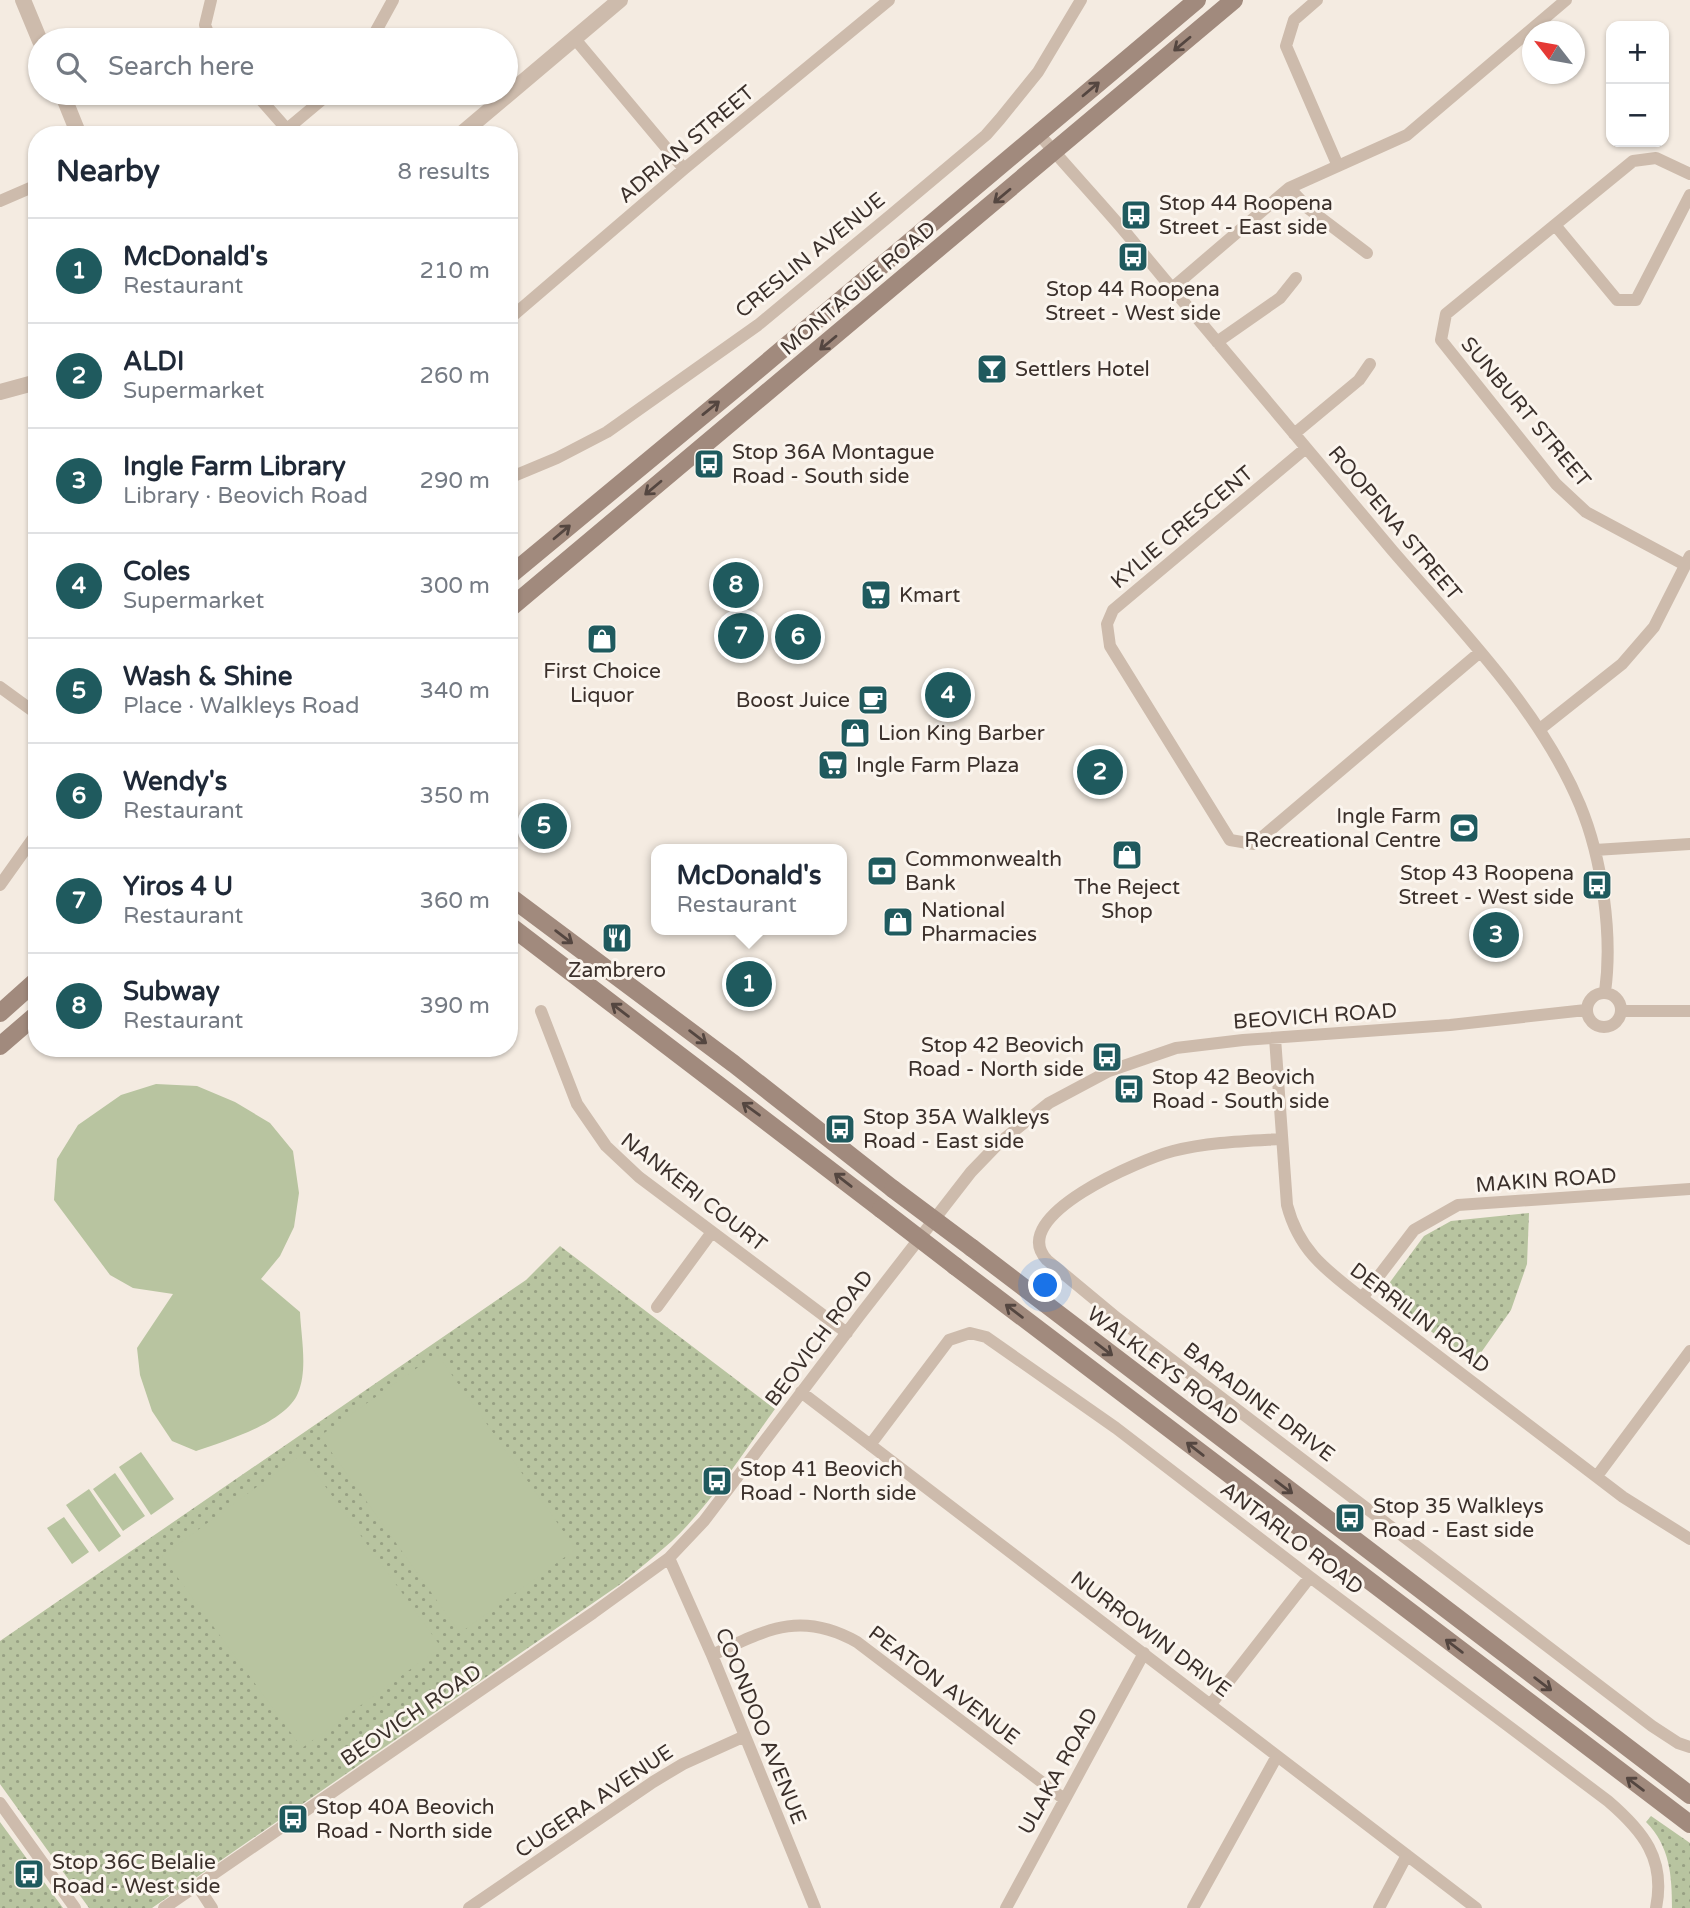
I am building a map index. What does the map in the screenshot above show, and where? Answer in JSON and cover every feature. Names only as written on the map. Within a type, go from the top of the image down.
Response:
[{"type":"main road","name":"MONTAGUE ROAD","points":[[518,568],[1197,0]]},
{"type":"main road","name":"MONTAGUE ROAD","points":[[518,601],[1234,0]]},
{"type":"main road","name":"WALKLEYS ROAD","points":[[518,903],[734,1064],[893,1189],[1690,1795]]},
{"type":"main road","points":[[518,932],[1690,1824]]},
{"type":"main road","points":[[0,1013],[28,988]]},
{"type":"main road","points":[[0,1046],[28,1022]]},
{"type":"street","points":[[23,0],[35,28]]},
{"type":"street","points":[[206,28],[211,0]]},
{"type":"street","points":[[378,28],[393,0]]},
{"type":"street","points":[[518,87],[620,0]]},
{"type":"street","name":"ADRIAN STREET","points":[[518,311],[684,169],[889,0]]},
{"type":"street","name":"CRESLIN AVENUE","points":[[518,474],[566,454],[617,425],[758,325],[902,206],[1000,120],[1038,72],[1081,0]]},
{"type":"street","points":[[1317,0],[1294,20],[1286,46],[1338,166]]},
{"type":"street","points":[[1171,289],[1289,188],[1406,135],[1566,0]]},
{"type":"street","points":[[575,39],[684,169]]},
{"type":"street","points":[[67,105],[75,126]]},
{"type":"street","points":[[266,105],[285,126]]},
{"type":"street","points":[[296,126],[318,105]]},
{"type":"street","points":[[471,126],[496,105]]},
{"type":"street","name":"ROOPENA STREET","points":[[1038,133],[1306,447],[1540,729],[1580,804],[1595,850],[1602,886],[1608,974],[1605,992]]},
{"type":"street","name":"SUNBURT STREET","points":[[1688,561],[1586,512],[1556,484],[1441,340],[1446,314],[1633,161],[1656,158],[1690,174]]},
{"type":"street","points":[[1289,188],[1308,209],[1367,253]]},
{"type":"street","points":[[0,201],[28,189]]},
{"type":"street","points":[[1555,225],[1617,300],[1636,300],[1690,195]]},
{"type":"street","points":[[1217,342],[1280,298],[1296,278]]},
{"type":"street","points":[[1294,434],[1359,380],[1370,364]]},
{"type":"street","points":[[0,392],[28,384]]},
{"type":"street","name":"KYLIE CRESCENT","points":[[1306,447],[1113,610],[1107,625],[1110,646],[1230,840],[1254,844],[1479,653]]},
{"type":"street","points":[[1540,729],[1622,664],[1654,627],[1688,561]]},
{"type":"street","points":[[0,687],[28,707]]},
{"type":"street","points":[[1595,850],[1690,844]]},
{"type":"street","points":[[0,885],[28,846]]},
{"type":"street","points":[[1605,992],[1617,998],[1621,1011],[1614,1024],[1600,1027],[1590,1020],[1586,1010],[1592,996],[1605,992]]},
{"type":"street","name":"BEOVICH ROAD","points":[[164,1908],[593,1614],[669,1558],[704,1521],[971,1172],[1008,1135],[1049,1103],[1109,1071],[1176,1048],[1450,1025],[1586,1010]]},
{"type":"street","name":"NANKERI COURT","points":[[541,1011],[577,1104],[600,1141],[639,1177],[847,1333]]},
{"type":"street","points":[[1621,1011],[1690,1011]]},
{"type":"street","name":"DERRILIN ROAD","points":[[1275,1038],[1287,1205],[1294,1228],[1306,1249],[1362,1298],[1597,1476],[1690,1539]]},
{"type":"street","name":"BARADINE DRIVE","points":[[1281,1139],[1206,1144],[1177,1150],[1119,1171],[1071,1200],[1049,1220],[1039,1236],[1039,1250],[1047,1260],[1117,1318],[1237,1410],[1651,1726],[1678,1743],[1690,1747]]},
{"type":"street","name":"MAKIN ROAD","points":[[1362,1298],[1414,1230],[1458,1205],[1690,1189]]},
{"type":"street","points":[[657,1307],[712,1232]]},
{"type":"street","name":"ANTARLO ROAD","points":[[870,1445],[949,1340],[964,1334],[978,1334],[997,1344],[1094,1411],[1623,1814],[1641,1833],[1655,1861],[1659,1881],[1656,1908]]},
{"type":"street","points":[[1597,1476],[1690,1350]]},
{"type":"street","name":"NURROWIN DRIVE","points":[[801,1392],[1476,1908]]},
{"type":"street","name":"COONDOO AVENUE","points":[[669,1558],[712,1655],[814,1908]]},
{"type":"street","points":[[1211,1704],[1310,1577]]},
{"type":"street","name":"PEATON AVENUE","points":[[712,1655],[749,1638],[787,1626],[812,1625],[834,1631],[857,1643],[1064,1800]]},
{"type":"street","name":"ULAKA ROAD","points":[[1006,1908],[1144,1653]]},
{"type":"street","name":"CUGERA AVENUE","points":[[469,1908],[653,1782],[693,1759],[745,1736]]},
{"type":"street","points":[[1193,1908],[1277,1756]]},
{"type":"street","points":[[0,1803],[75,1908]]},
{"type":"street","points":[[1379,1908],[1408,1855]]},
{"type":"street","points":[[197,1885],[212,1908]]},
{"type":"green space","points":[[156,1084],[197,1086],[235,1102],[270,1123],[293,1151],[299,1193],[294,1227],[280,1256],[261,1279],[300,1312],[303,1374],[298,1393],[291,1404],[268,1422],[196,1451],[172,1441],[152,1411],[140,1375],[137,1348],[173,1294],[133,1288],[110,1275],[54,1200],[57,1159],[78,1125],[121,1095]]},
{"type":"green space","points":[[1529,1213],[1527,1264],[1511,1310],[1473,1364],[1382,1293],[1424,1236],[1451,1221]]},
{"type":"green space","points":[[560,1246],[775,1409],[739,1460],[687,1526],[622,1583],[152,1908],[89,1908],[0,1784],[0,1641],[526,1280]]},
{"type":"green space","points":[[437,1354],[576,1549],[460,1633],[320,1436]]},
{"type":"green space","points":[[141,1452],[174,1499],[151,1515],[119,1467]]},
{"type":"green space","points":[[302,1454],[441,1647],[302,1748],[162,1556]]},
{"type":"green space","points":[[115,1473],[145,1516],[123,1531],[93,1489]]},
{"type":"green space","points":[[89,1489],[121,1536],[99,1552],[66,1505]]},
{"type":"green space","points":[[64,1517],[89,1552],[72,1564],[47,1528]]},
{"type":"green space","points":[[1651,1816],[1690,1843],[1690,1908],[1672,1908],[1668,1862],[1660,1841],[1646,1822]]},
{"type":"green space","points":[[0,1822],[63,1908],[0,1908]]},
{"type":"place","name":"Stop 44 Roopena Street - East side","points":[[1136,215]]},
{"type":"place","name":"Stop 44 Roopena Street - West side","points":[[1133,257]]},
{"type":"place","name":"Settlers Hotel","points":[[992,369]]},
{"type":"place","name":"Stop 36A Montague Road - South side","points":[[709,464]]},
{"type":"place","name":"Subway","points":[[736,585]]},
{"type":"place","name":"Kmart","points":[[876,595]]},
{"type":"place","name":"Yiros 4 U","points":[[741,636]]},
{"type":"place","name":"Wendy's","points":[[798,637]]},
{"type":"place","name":"First Choice Liquor","points":[[602,639]]},
{"type":"place","name":"Coles","points":[[948,695]]},
{"type":"place","name":"Boost Juice","points":[[873,700]]},
{"type":"place","name":"Lion King Barber","points":[[855,733]]},
{"type":"place","name":"Ingle Farm Plaza","points":[[833,765]]},
{"type":"place","name":"ALDI","points":[[1100,772]]},
{"type":"place","name":"Wash & Shine","points":[[544,826]]},
{"type":"place","name":"Ingle Farm Recreational Centre","points":[[1464,828]]},
{"type":"place","name":"The Reject Shop","points":[[1127,855]]},
{"type":"place","name":"Commonwealth Bank","points":[[882,871]]},
{"type":"place","name":"Stop 43 Roopena Street - West side","points":[[1597,885]]},
{"type":"place","name":"National Pharmacies","points":[[898,922]]},
{"type":"place","name":"Ingle Farm Library","points":[[1496,935]]},
{"type":"place","name":"Zambrero","points":[[617,938]]},
{"type":"place","name":"McDonald's","points":[[749,984]]},
{"type":"place","name":"Stop 42 Beovich Road - North side","points":[[1107,1057]]},
{"type":"place","name":"Stop 42 Beovich Road - South side","points":[[1129,1089]]},
{"type":"place","name":"Stop 35A Walkleys Road - East side","points":[[840,1129]]},
{"type":"place","name":"Stop 41 Beovich Road - North side","points":[[717,1481]]},
{"type":"place","name":"Stop 35 Walkleys Road - East side","points":[[1350,1518]]},
{"type":"place","name":"Stop 40A Beovich Road - North side","points":[[293,1819]]},
{"type":"place","name":"Stop 36C Belalie Road - West side","points":[[29,1874]]}]
